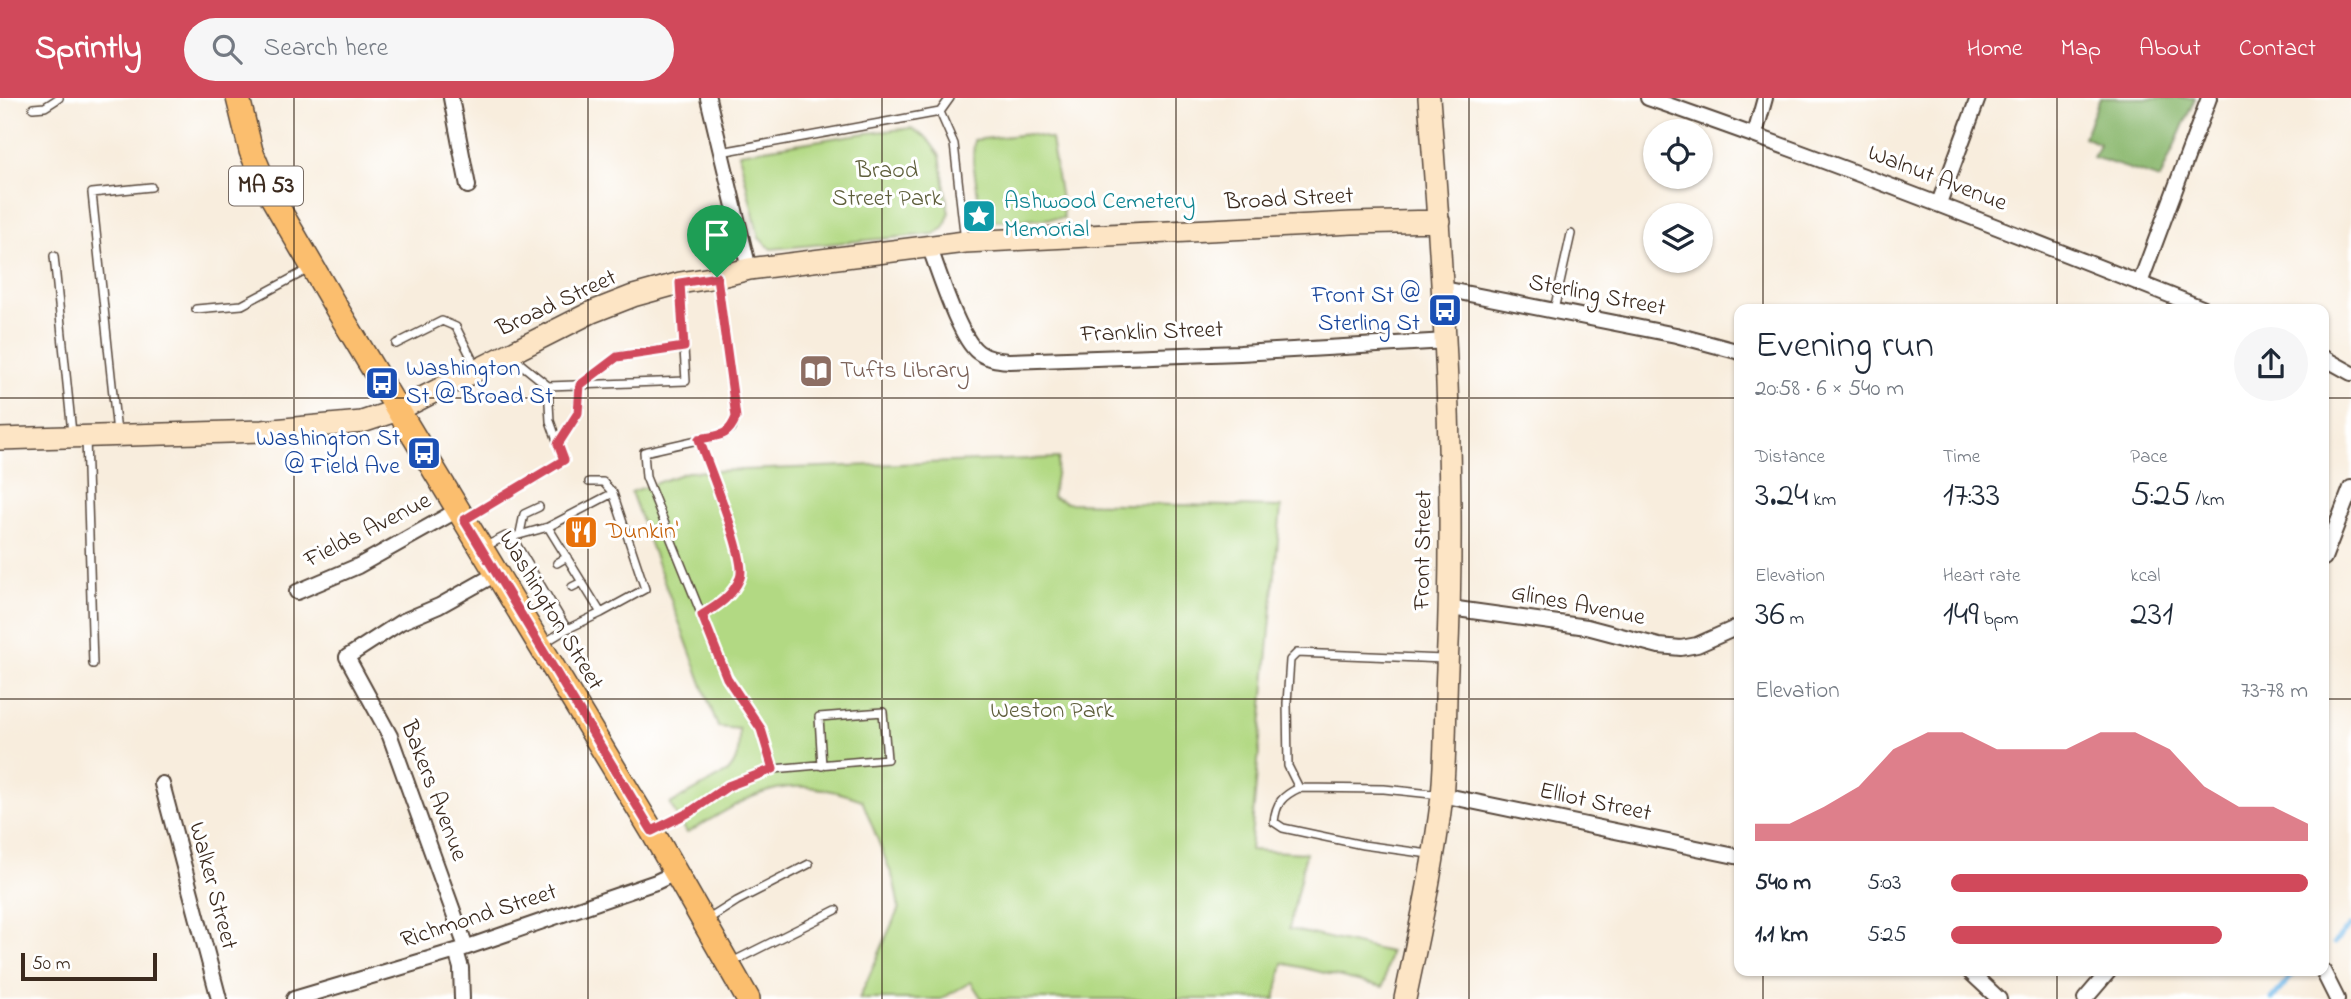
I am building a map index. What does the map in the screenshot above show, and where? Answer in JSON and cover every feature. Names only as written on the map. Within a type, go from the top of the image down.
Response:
[{"type":"main road","name":"Washington Street","points":[[238,98],[251,151],[259,170],[312,267],[652,831],[748,999]]},
{"type":"street","points":[[451,98],[468,186]]},
{"type":"street","points":[[708,98],[749,269]]},
{"type":"street","name":"Front Street","points":[[1405,999],[1442,795],[1450,608],[1451,470],[1447,341],[1429,98]]},
{"type":"street","name":"Walnut Avenue","points":[[1648,98],[1755,134],[1939,203],[2192,304]]},
{"type":"street","points":[[1755,134],[1765,98]]},
{"type":"street","points":[[1939,203],[1978,98]]},
{"type":"street","points":[[2140,283],[2209,98]]},
{"type":"street","name":"Broad Street","points":[[0,439],[262,431],[362,422],[398,410],[592,312],[633,296],[680,283],[749,269],[965,242],[1439,221]]},
{"type":"street","name":"Franklin Street","points":[[929,246],[966,338],[977,352],[1009,362],[1227,354],[1447,341]]},
{"type":"street","name":"Sterling Street","points":[[1444,289],[1676,335],[1734,350]]},
{"type":"street","points":[[2329,361],[2351,373]]},
{"type":"street","points":[[2329,544],[2351,488]]},
{"type":"street","name":"Fields Avenue","points":[[297,592],[358,566],[461,515]]},
{"type":"street","name":"Bakers Avenue","points":[[462,999],[461,949],[390,736],[347,657],[401,622],[439,606],[496,573]]},
{"type":"street","name":"Glines Avenue","points":[[1450,608],[1587,627],[1659,646],[1681,648],[1697,645],[1734,629]]},
{"type":"street","name":"Walker Street","points":[[162,784],[219,999]]},
{"type":"street","name":"Elliot Street","points":[[1442,795],[1734,856]]},
{"type":"street","name":"Richmond Street","points":[[294,999],[461,949],[676,873]]},
{"type":"street","points":[[1974,976],[1999,999]]},
{"type":"street","points":[[2085,999],[2105,976]]},
{"type":"street","points":[[2326,976],[2337,999]]},
{"type":"lane","points":[[33,108],[45,107],[59,98]]},
{"type":"lane","points":[[721,152],[940,112],[950,98]]},
{"type":"lane","points":[[940,112],[954,145],[965,242]]},
{"type":"lane","points":[[117,437],[92,193],[151,187]]},
{"type":"lane","points":[[1554,310],[1571,234]]},
{"type":"lane","points":[[54,256],[79,437],[93,664]]},
{"type":"lane","points":[[196,309],[242,304],[312,267]]},
{"type":"lane","points":[[717,277],[736,417],[732,428],[724,434],[644,452],[646,477],[727,678],[761,729],[773,769]]},
{"type":"lane","points":[[511,354],[548,386],[686,381],[680,283]]},
{"type":"lane","points":[[396,344],[442,321],[456,327],[478,370]]},
{"type":"lane","points":[[558,444],[578,413],[580,385],[617,357],[684,347]]},
{"type":"lane","points":[[461,515],[564,460],[550,421],[548,386]]},
{"type":"lane","points":[[699,439],[740,555],[742,575],[730,596],[702,615]]},
{"type":"lane","points":[[540,645],[645,589],[613,493],[603,482],[589,482]]},
{"type":"lane","points":[[481,548],[506,536],[548,527],[613,493]]},
{"type":"lane","points":[[539,507],[524,514],[516,535],[567,629]]},
{"type":"lane","points":[[548,527],[601,613]]},
{"type":"lane","points":[[557,563],[567,557]]},
{"type":"lane","points":[[572,587],[582,582]]},
{"type":"lane","points":[[1299,788],[1288,766],[1287,703],[1290,660],[1297,653],[1448,660]]},
{"type":"lane","points":[[652,831],[690,812],[728,786],[773,769],[822,766],[887,759],[883,712],[819,717],[822,766]]},
{"type":"lane","points":[[1433,855],[1363,845],[1283,828],[1274,822],[1276,807],[1285,794],[1299,788],[1384,789],[1442,795]]},
{"type":"lane","points":[[704,922],[737,901],[809,864]]},
{"type":"lane","points":[[728,964],[836,910]]},
{"type":"green space","points":[[2100,98],[2195,98],[2160,179],[2093,157],[2099,144],[2084,137]]},
{"type":"green space","name":"Braod Street Park","points":[[911,128],[927,138],[940,156],[949,214],[944,228],[934,234],[771,249],[759,238],[739,153]]},
{"type":"green space","points":[[1029,134],[1051,139],[1064,218],[989,221],[981,217],[973,161],[974,140]]},
{"type":"green space","name":"Weston Park","points":[[1059,458],[1052,497],[1067,503],[1281,507],[1250,850],[1306,853],[1289,929],[1390,952],[1383,987],[1283,963],[1275,999],[982,999],[971,982],[941,999],[859,999],[899,908],[894,881],[862,800],[834,791],[789,787],[752,797],[687,833],[670,804],[728,772],[737,757],[739,729],[718,727],[631,492],[687,472]]},
{"type":"waterway","points":[[2334,943],[2351,925]]},
{"type":"waterway","points":[[2272,999],[2292,976]]},
{"type":"place","name":"Ashwood Cemetery Memorial","points":[[979,216]]},
{"type":"place","name":"Front St @ Sterling St","points":[[1445,310]]},
{"type":"place","name":"Tufts Library","points":[[816,371]]},
{"type":"place","name":"Washington St @ Broad St","points":[[382,383]]},
{"type":"place","name":"Washington St @ Field Ave","points":[[424,453]]},
{"type":"place","name":"Dunkin'","points":[[581,532]]},
{"type":"route","points":[[717,277],[736,417],[732,428],[724,434],[699,439],[740,555],[742,575],[730,596],[702,615],[727,678],[761,729],[773,769],[728,786],[690,812],[652,831],[464,520],[564,460],[558,444],[578,413],[580,385],[617,357],[684,347],[680,283],[717,277]]}]
